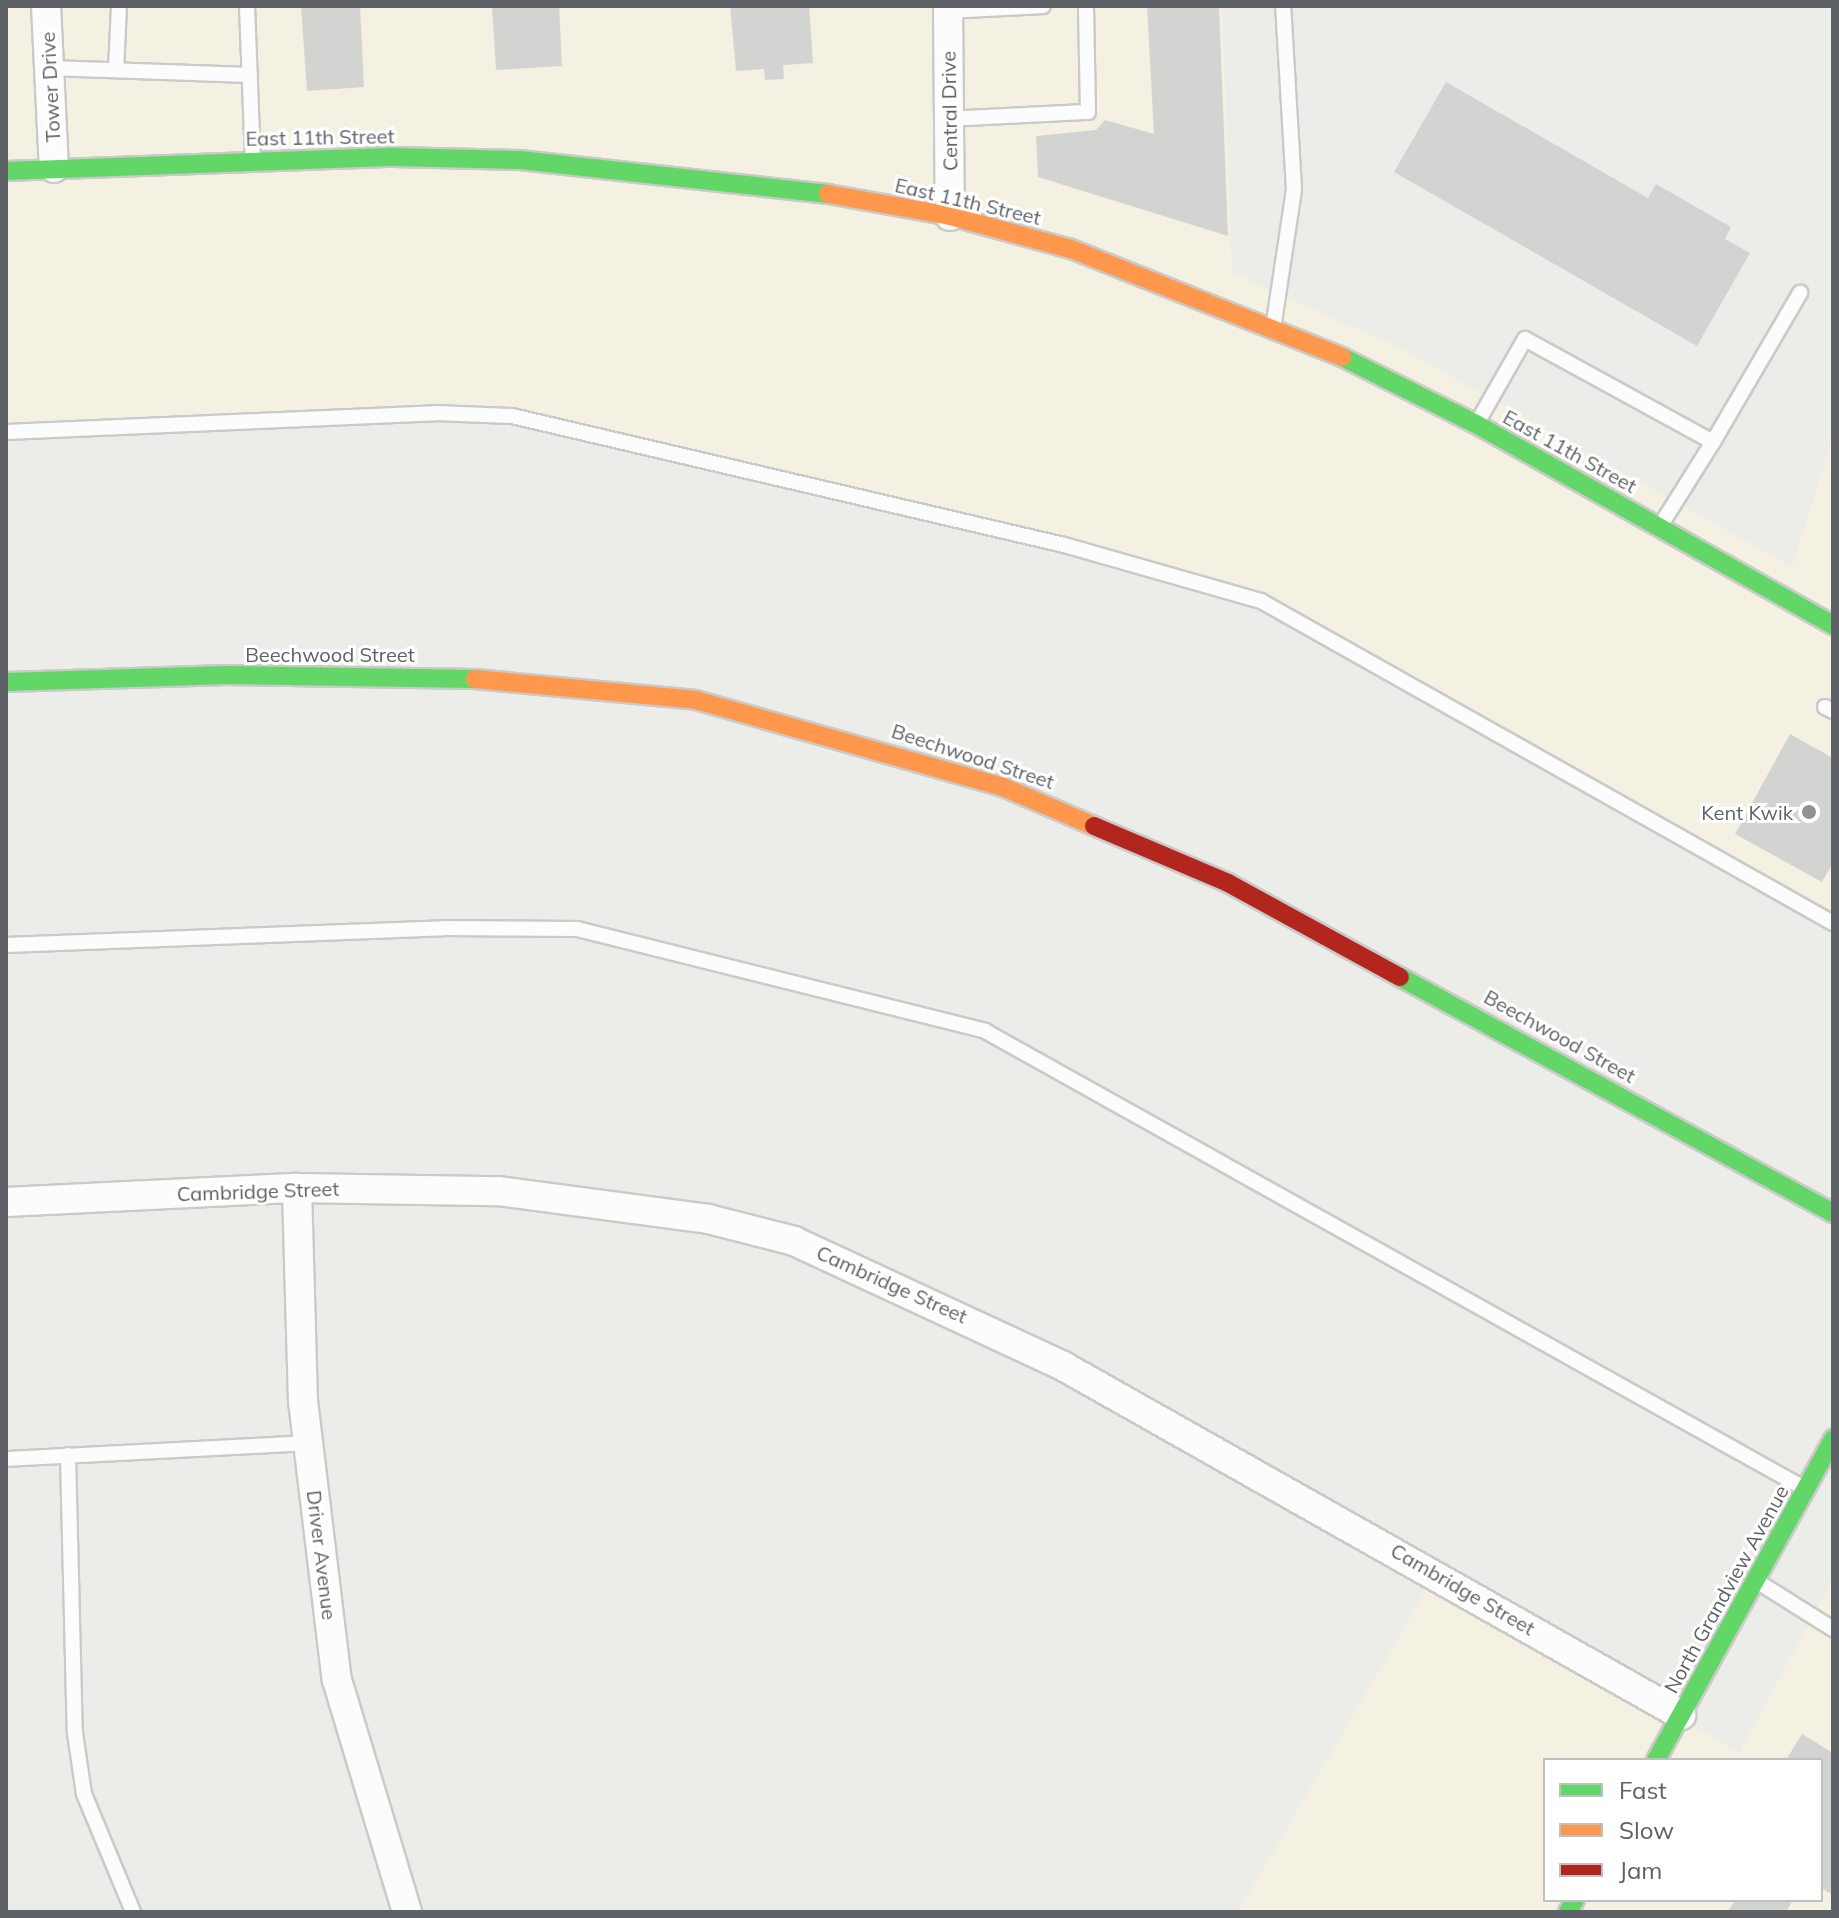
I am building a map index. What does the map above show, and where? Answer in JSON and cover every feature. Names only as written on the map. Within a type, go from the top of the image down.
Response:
[{"type":"street","name":"Tower Drive","points":[[46,6],[54,168]]},
{"type":"street","name":"Central Drive","points":[[948,8],[950,216]]},
{"type":"street","name":"East 11th Street","points":[[6,171],[394,157],[639,168],[950,216],[1071,249],[1273,326],[1476,424],[1833,625]]},
{"type":"street","name":"Beechwood Street","points":[[6,682],[227,675],[522,680],[696,700],[843,737],[1003,787],[1228,883],[1833,1213]]},
{"type":"street","name":"Cambridge Street","points":[[6,1202],[297,1188],[593,1199],[794,1241],[1063,1366],[1681,1715]]},
{"type":"street","name":"Driver Avenue","points":[[297,1188],[308,1443],[337,1680],[407,1912]]},
{"type":"street","name":"North Grandview Avenue","points":[[1657,1758],[1833,1439]]},
{"type":"lane","points":[[116,70],[119,6]]},
{"type":"lane","points":[[247,6],[253,161]]},
{"type":"lane","points":[[948,8],[1043,6]]},
{"type":"lane","points":[[948,119],[1088,112],[1086,6]]},
{"type":"lane","points":[[1273,326],[1294,189],[1283,6]]},
{"type":"lane","points":[[49,68],[250,75]]},
{"type":"lane","points":[[1659,526],[1713,442],[1800,293]]},
{"type":"lane","points":[[1476,424],[1525,339],[1713,442]]},
{"type":"lane","points":[[6,432],[436,413],[512,416],[1064,545],[1261,601],[1833,923]]},
{"type":"lane","points":[[6,945],[444,928],[577,929],[985,1031],[1806,1488]]},
{"type":"lane","points":[[6,1459],[308,1443]]},
{"type":"lane","points":[[68,1455],[82,1779],[133,1912]]},
{"type":"lane","points":[[1757,1581],[1833,1629]]},
{"type":"shaded area","points":[[6,6],[1222,6],[1232,272],[1404,350],[1792,567],[1833,438],[1833,917],[1274,605],[483,407],[6,429]]},
{"type":"shaded area","points":[[1436,1573],[1739,1753],[1833,1579],[1833,1912],[1238,1912]]},
{"type":"building","points":[[301,6],[360,6],[364,87],[307,91]]},
{"type":"building","points":[[492,6],[559,6],[562,66],[496,70]]},
{"type":"building","points":[[730,6],[809,6],[813,63],[783,65],[784,79],[765,80],[764,69],[736,71]]},
{"type":"building","points":[[1147,6],[1219,6],[1228,236],[1038,177],[1036,136],[1096,130],[1105,120],[1154,134]]},
{"type":"building","points":[[1446,82],[1648,198],[1656,184],[1731,227],[1725,239],[1750,253],[1697,346],[1394,172]]},
{"type":"building","points":[[1790,734],[1833,758],[1833,863],[1822,882],[1735,834]]},
{"type":"building","points":[[1802,1734],[1833,1753],[1833,1895],[1823,1889],[1823,1758],[1787,1758]]},
{"type":"building","points":[[1734,1902],[1792,1902],[1786,1912],[1728,1912]]},
{"type":"traffic: fast","points":[[6,171],[394,157],[520,160],[828,194]]},
{"type":"traffic: fast","points":[[1342,357],[1476,424],[1833,625]]},
{"type":"traffic: fast","points":[[6,682],[227,675],[475,679]]},
{"type":"traffic: fast","points":[[1400,977],[1833,1213]]},
{"type":"traffic: fast","points":[[1657,1758],[1833,1439]]},
{"type":"traffic: fast","points":[[1568,1912],[1574,1902]]},
{"type":"traffic: slow","points":[[828,194],[950,216],[1071,249],[1342,357]]},
{"type":"traffic: slow","points":[[475,679],[696,700],[1003,787],[1094,826]]},
{"type":"traffic: jam","points":[[1094,826],[1228,883],[1400,977]]},
{"type":"place","name":"Kent Kwik","points":[[1809,812]]}]
